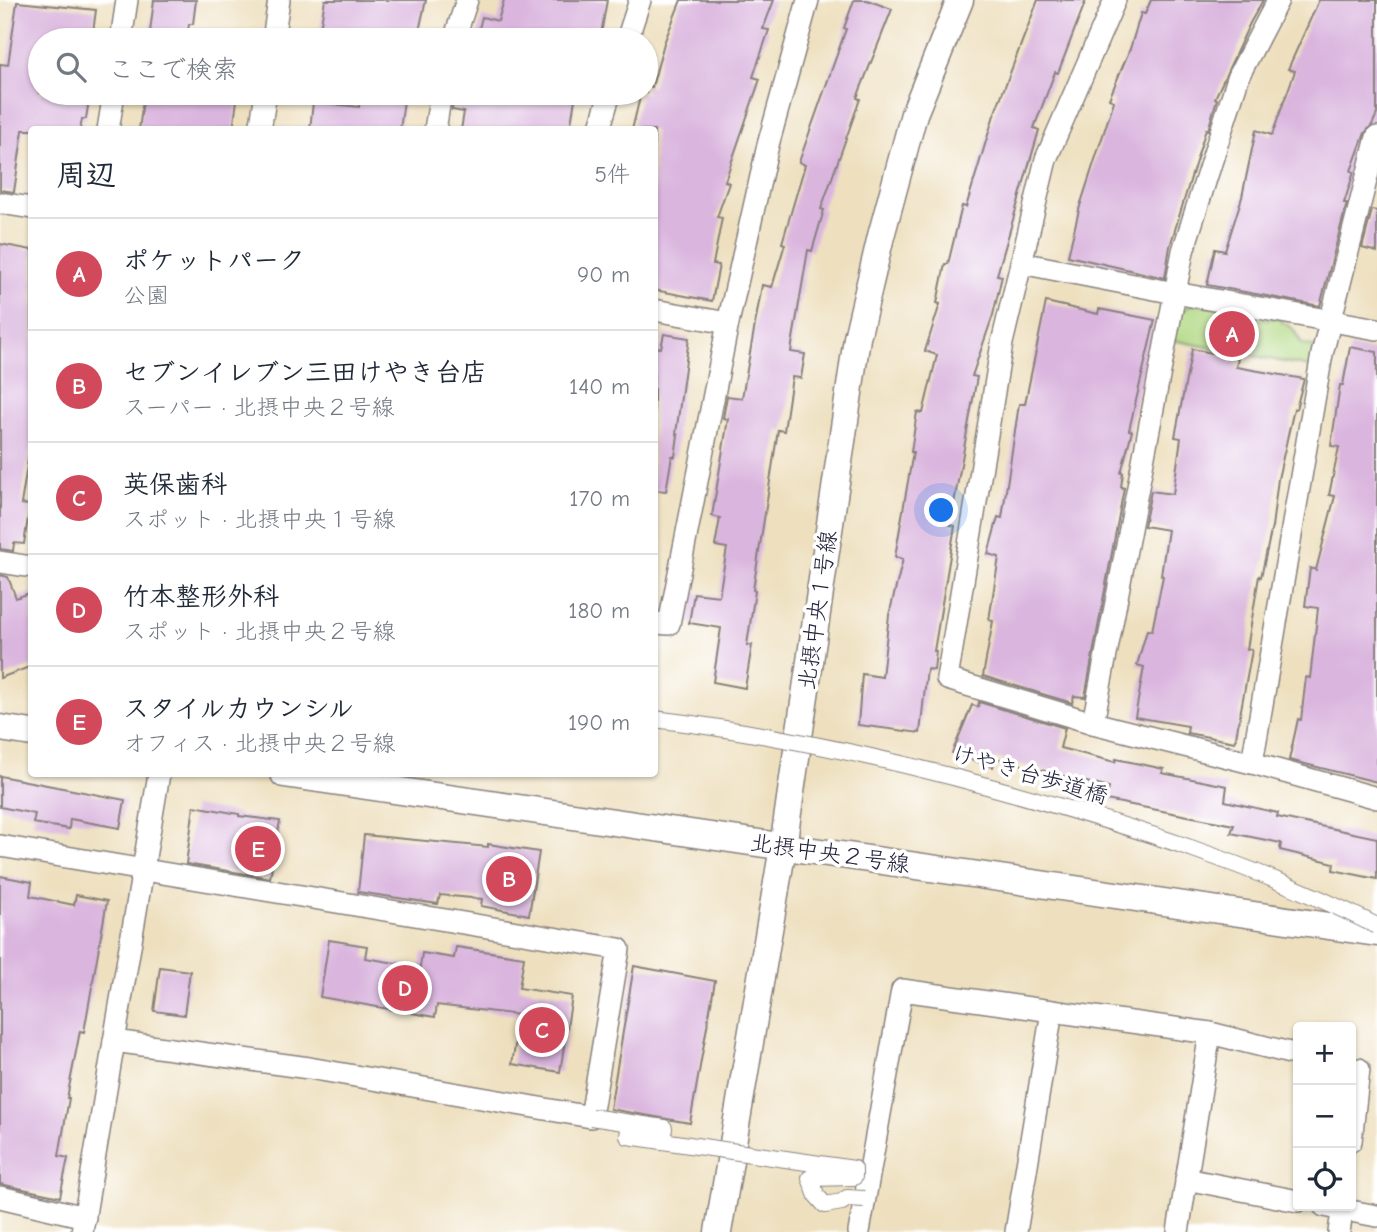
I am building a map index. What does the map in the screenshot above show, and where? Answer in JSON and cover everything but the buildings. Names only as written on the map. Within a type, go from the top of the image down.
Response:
[{"type":"street","points":[[123,28],[127,0]]},
{"type":"street","points":[[275,28],[279,0]]},
{"type":"street","points":[[458,28],[467,0]]},
{"type":"street","points":[[631,28],[640,0]]},
{"type":"street","points":[[658,623],[669,624],[728,323],[768,145],[808,0]]},
{"type":"street","name":"北摂中央１号線","points":[[718,1232],[783,847],[857,338],[914,114],[960,0]]},
{"type":"street","points":[[1115,0],[1046,159],[1002,343],[947,679],[1093,723],[1377,798]]},
{"type":"street","points":[[1093,723],[1183,251],[1239,75],[1278,0]]},
{"type":"street","points":[[109,126],[112,105]]},
{"type":"street","points":[[261,126],[263,105]]},
{"type":"street","points":[[436,126],[439,105]]},
{"type":"street","points":[[600,126],[606,105]]},
{"type":"street","points":[[1252,763],[1322,354],[1377,137]]},
{"type":"street","points":[[0,202],[28,207]]},
{"type":"street","points":[[1021,263],[1377,329]]},
{"type":"street","points":[[658,311],[728,323]]},
{"type":"street","points":[[0,562],[28,566]]},
{"type":"street","name":"けやき台歩道橋","points":[[658,719],[706,725],[933,771],[1086,813],[1233,863],[1319,897],[1377,926]]},
{"type":"street","points":[[0,728],[28,732]]},
{"type":"street","points":[[0,1198],[83,1224],[158,777]]},
{"type":"street","name":"北摂中央２号線","points":[[305,777],[1377,933]]},
{"type":"street","points":[[0,846],[142,872],[619,949],[591,1117]]},
{"type":"street","points":[[859,1232],[902,990],[1210,1033],[1293,1054]]},
{"type":"street","points":[[1016,1232],[1052,1011]]},
{"type":"street","points":[[1178,1232],[1210,1033]]},
{"type":"street","points":[[114,1041],[309,1068],[664,1128],[663,1135],[629,1130],[628,1136],[854,1169],[853,1177],[810,1178],[817,1196],[825,1205],[842,1202],[847,1198],[864,1199]]},
{"type":"street","points":[[1356,1109],[1362,1070]]},
{"type":"street","points":[[1186,1179],[1293,1200]]},
{"type":"street","points":[[1336,1211],[1339,1232]]},
{"type":"street","points":[[1354,1211],[1377,1216]]},
{"type":"green space","points":[[1192,304],[1225,308],[1248,320],[1277,318],[1293,329],[1302,344],[1323,350],[1320,369],[1167,339],[1170,321]]},
{"type":"place","name":"ポケットパーク","points":[[1232,334]]},
{"type":"place","name":"スタイルカウンシル","points":[[258,849]]},
{"type":"place","name":"セブンイレブン三田けやき台店","points":[[509,879]]},
{"type":"place","name":"竹本整形外科","points":[[405,988]]},
{"type":"place","name":"英保歯科","points":[[542,1030]]}]
